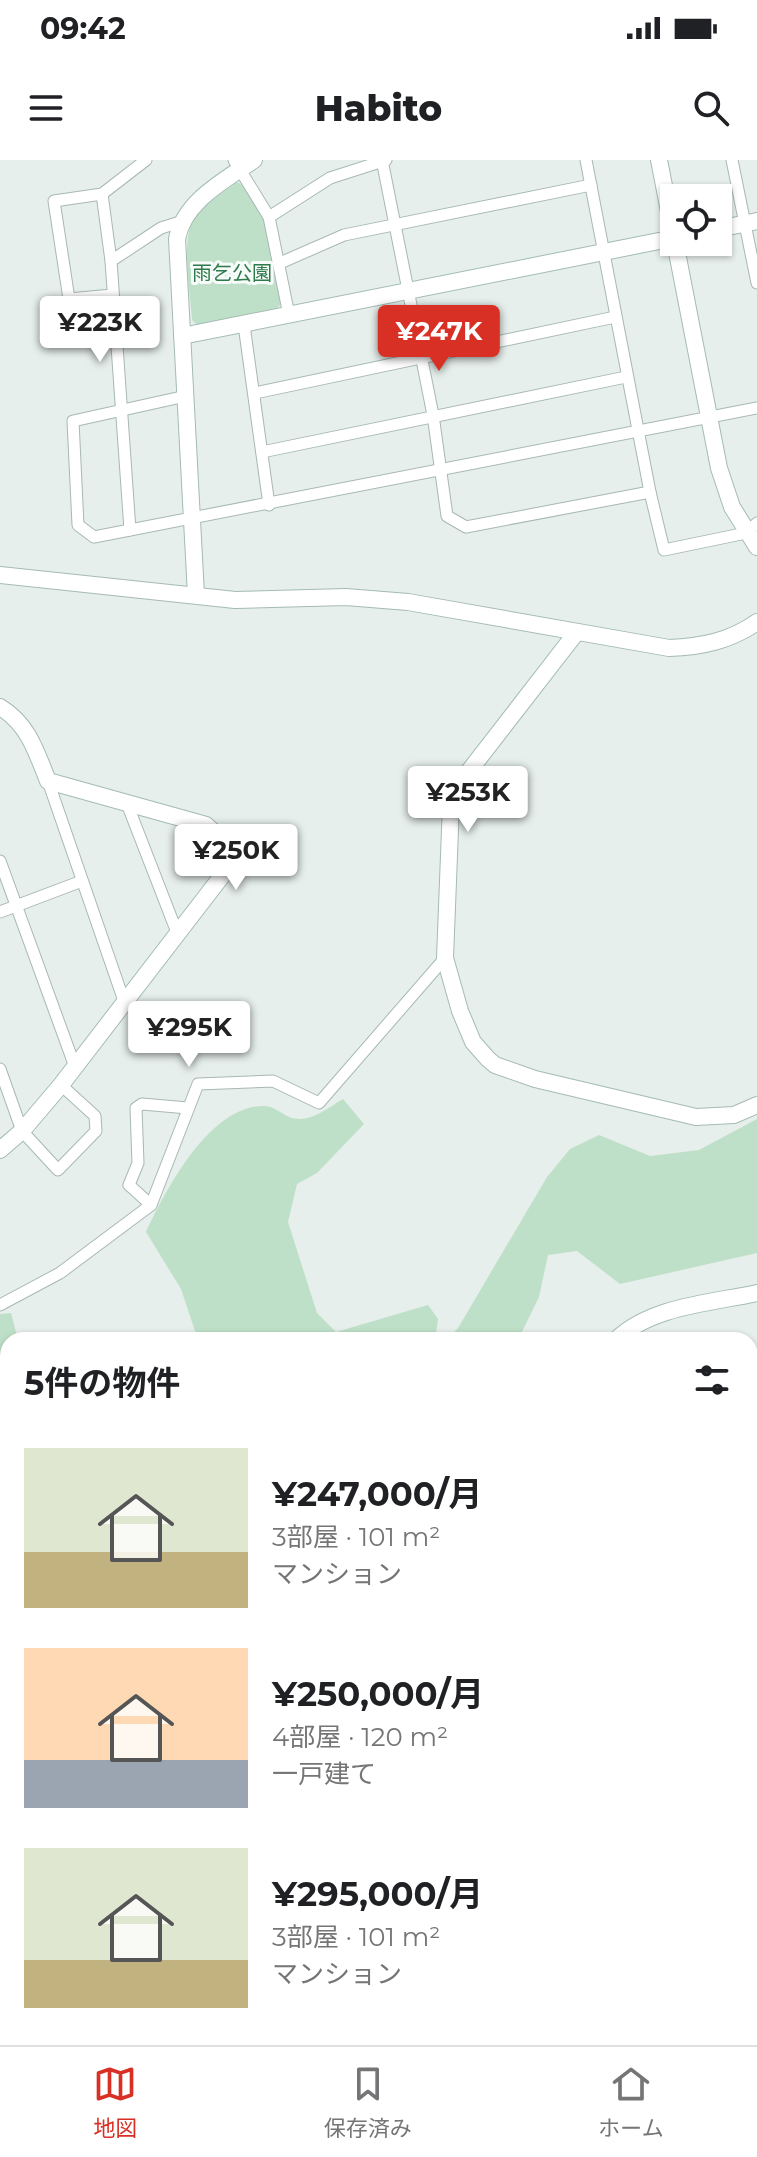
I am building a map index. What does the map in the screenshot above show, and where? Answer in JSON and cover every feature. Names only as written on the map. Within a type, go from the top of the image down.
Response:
[{"type":"street","points":[[269,217],[330,178],[384,160],[433,415],[447,516],[466,527],[650,492]]},
{"type":"street","points":[[586,160],[626,377],[664,550],[752,528]]},
{"type":"street","points":[[659,160],[664,184]]},
{"type":"street","points":[[732,160],[751,223],[757,283]]},
{"type":"street","points":[[112,295],[69,299],[54,201],[102,194],[141,161]]},
{"type":"street","points":[[196,595],[177,239],[180,222],[191,206],[243,163],[269,217],[289,315]]},
{"type":"street","points":[[280,263],[315,244],[394,223],[591,185]]},
{"type":"street","points":[[102,194],[111,261],[130,530]]},
{"type":"street","points":[[111,261],[161,228],[180,222]]},
{"type":"street","points":[[182,336],[603,250],[660,241]]},
{"type":"street","points":[[677,256],[723,481],[752,528],[757,547]]},
{"type":"street","points":[[255,393],[615,317]]},
{"type":"street","points":[[244,325],[269,505]]},
{"type":"street","points":[[262,452],[626,377]]},
{"type":"street","points":[[186,396],[73,421],[78,525],[94,537],[757,408]]},
{"type":"street","points":[[0,575],[235,600],[346,597],[408,602],[669,648],[695,648],[720,641],[757,622]]},
{"type":"street","points":[[576,633],[466,775],[451,804],[445,958],[452,991],[468,1033],[495,1065],[535,1079],[696,1117],[734,1115],[757,1105]]},
{"type":"street","points":[[0,707],[17,717],[24,727],[48,781],[124,1001]]},
{"type":"street","points":[[0,1150],[22,1131],[61,1085],[74,1064],[228,868],[227,852],[220,837],[206,825],[126,800],[48,781]]},
{"type":"street","points":[[126,800],[178,935]]},
{"type":"street","points":[[0,861],[74,1064]]},
{"type":"street","points":[[0,912],[82,881]]},
{"type":"street","points":[[0,1305],[60,1273],[151,1205],[198,1084],[273,1081],[319,1103],[445,958]]},
{"type":"street","points":[[0,1069],[22,1131],[58,1170],[96,1131],[95,1116],[61,1085]]},
{"type":"street","points":[[151,1205],[129,1185],[138,1163],[136,1108],[142,1104],[188,1108]]},
{"type":"street","points":[[626,1332],[655,1317],[757,1293]]},
{"type":"green space","name":"雨乞公園","points":[[237,182],[248,190],[263,218],[282,302],[277,309],[197,325],[192,320],[187,268],[190,228],[203,208]]},
{"type":"green space","points":[[343,1099],[364,1124],[317,1173],[297,1184],[288,1222],[317,1313],[336,1332],[195,1332],[181,1289],[146,1232],[165,1194],[192,1152],[208,1134],[244,1109],[267,1106],[294,1119],[316,1115]]},
{"type":"green space","points":[[757,1119],[757,1253],[620,1284],[577,1251],[548,1255],[539,1297],[522,1332],[454,1332],[547,1177],[570,1149],[599,1135],[650,1156],[699,1150]]},
{"type":"green space","points":[[428,1305],[438,1319],[436,1332],[336,1332]]},
{"type":"green space","points":[[11,1313],[16,1332],[0,1332],[0,1314]]}]
